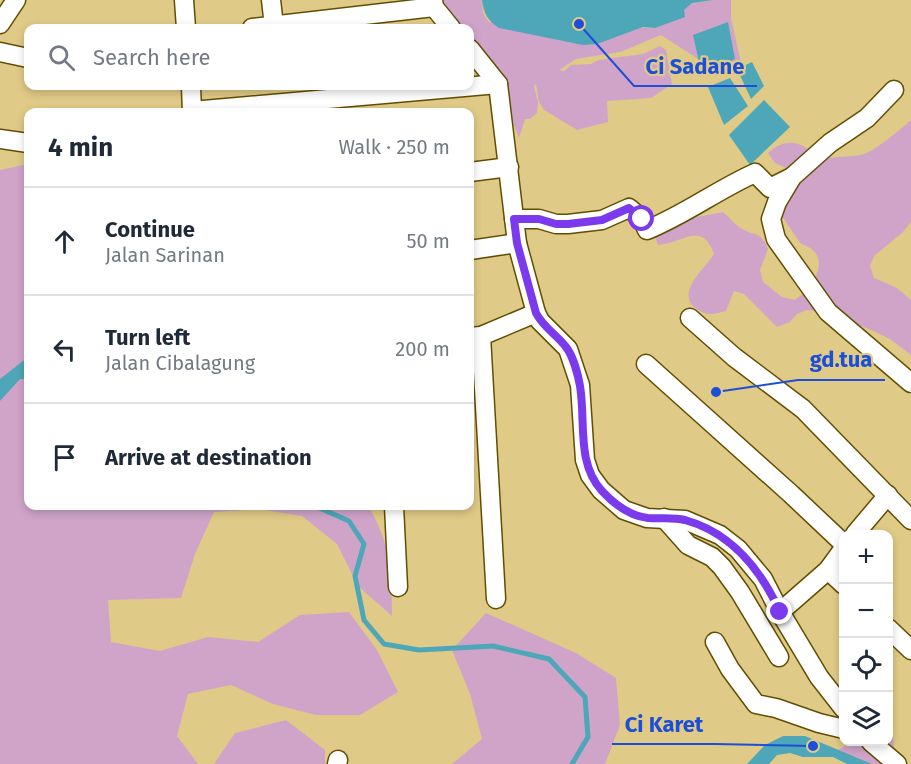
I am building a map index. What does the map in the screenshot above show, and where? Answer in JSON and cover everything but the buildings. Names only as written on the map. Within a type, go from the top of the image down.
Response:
[{"type":"street","points":[[0,24],[16,0]]},
{"type":"street","points":[[184,0],[186,24]]},
{"type":"street","points":[[271,0],[274,24]]},
{"type":"street","points":[[283,24],[352,8],[433,4],[448,24]]},
{"type":"street","points":[[0,52],[24,57]]},
{"type":"street","points":[[474,54],[498,84],[517,243],[536,313],[540,321],[568,349],[580,386],[585,460],[590,475],[601,490],[624,510],[647,518],[685,520],[720,535],[738,549],[763,579],[819,678],[839,704]]},
{"type":"street","points":[[474,86],[498,84]]},
{"type":"street","points":[[189,90],[192,108]]},
{"type":"street","points":[[236,108],[432,90]]},
{"type":"street","points":[[894,90],[867,118],[830,142],[802,169],[777,202],[771,219],[776,239],[828,312],[911,383]]},
{"type":"street","points":[[0,139],[24,142]]},
{"type":"street","points":[[474,171],[509,166]]},
{"type":"street","points":[[514,219],[539,219],[556,224],[568,224],[602,220],[629,208],[642,219],[647,230],[701,204],[729,184],[755,173],[770,188],[802,169]]},
{"type":"street","points":[[474,249],[517,243]]},
{"type":"street","points":[[496,599],[478,437],[475,337],[536,313]]},
{"type":"street","points":[[690,318],[734,357],[803,409],[911,520]]},
{"type":"street","points":[[646,364],[791,494],[839,542]]},
{"type":"street","points":[[858,530],[888,495]]},
{"type":"street","points":[[394,510],[398,587]]},
{"type":"street","points":[[664,518],[688,545],[712,557],[722,567],[740,592],[779,657]]},
{"type":"street","points":[[780,612],[828,570],[839,552]]},
{"type":"street","points":[[828,570],[842,584]]},
{"type":"street","points":[[893,633],[911,650]]},
{"type":"street","points":[[715,642],[730,669],[756,704],[839,728]]},
{"type":"street","points":[[877,746],[897,764]]},
{"type":"shaded area","points":[[433,0],[482,0],[483,13],[489,22],[655,28],[692,3],[731,0],[731,18],[741,63],[698,59],[661,35],[620,52],[576,59],[559,70],[564,71],[571,65],[591,64],[598,60],[643,54],[660,46],[666,50],[672,84],[651,98],[607,101],[608,122],[577,130],[544,110],[539,102],[536,84],[534,86],[538,102],[537,113],[530,119],[525,119],[519,138],[498,84],[474,54],[474,24],[448,24]]},
{"type":"shaded area","points":[[911,120],[911,222],[902,233],[874,256],[870,266],[874,278],[897,288],[911,300],[911,355],[890,339],[869,329],[858,325],[849,326],[819,312],[807,310],[797,314],[790,322],[777,327],[744,294],[734,291],[726,311],[708,314],[691,304],[689,289],[714,254],[709,244],[704,238],[690,236],[658,245],[654,233],[671,222],[723,212],[739,227],[763,239],[768,249],[760,270],[763,282],[782,297],[795,300],[809,287],[818,271],[819,263],[817,255],[801,244],[781,215],[795,172],[775,163],[768,153],[782,144],[796,143],[821,160],[864,154],[882,144]]},
{"type":"shaded area","points":[[24,165],[24,510],[243,510],[214,512],[195,554],[181,598],[108,600],[111,642],[160,651],[208,637],[258,642],[300,615],[349,612],[377,650],[398,692],[360,715],[316,715],[273,704],[231,685],[188,694],[177,736],[198,764],[0,764],[0,170]]},
{"type":"shaded area","points":[[264,510],[370,510],[386,546],[389,559],[392,616],[358,586],[337,544],[302,516]]},
{"type":"shaded area","points":[[486,613],[576,653],[616,678],[620,725],[605,764],[452,764],[482,739],[470,694],[452,650]]},
{"type":"shaded area","points":[[286,720],[325,750],[325,764],[214,764],[235,733]]},
{"type":"shaded area","points":[[893,742],[898,764],[872,764],[838,750],[845,746],[893,746]]},
{"type":"water","points":[[482,0],[713,0],[692,3],[684,10],[685,17],[655,28],[643,27],[597,44],[583,45],[499,28],[487,16]]},
{"type":"water","points":[[728,22],[735,59],[702,76],[693,35]]},
{"type":"water","points":[[752,62],[764,86],[751,99],[737,69]]},
{"type":"water","points":[[730,78],[748,106],[724,125],[708,87]]},
{"type":"water","points":[[764,100],[790,127],[750,165],[729,135]]},
{"type":"water","points":[[24,360],[24,379],[20,379],[0,401],[0,379]]},
{"type":"water","points":[[783,736],[805,736],[872,764],[847,764],[833,757],[803,757],[790,753],[777,755],[769,764],[747,764],[765,745]]},
{"type":"waterway","points":[[324,510],[349,521],[364,544],[355,576],[364,620],[384,644],[419,650],[493,646],[549,659],[585,697],[588,737],[572,764]]},
{"type":"place","name":"Ci Sadane","points":[[579,24]]},
{"type":"place","name":"gd.tua","points":[[716,392]]},
{"type":"place","name":"Ci Karet","points":[[813,746]]},
{"type":"route","points":[[642,219],[629,208],[602,220],[568,224],[556,224],[539,219],[514,219],[517,243],[536,313],[540,321],[568,349],[580,386],[585,460],[590,475],[601,490],[624,510],[647,518],[685,520],[720,535],[738,549],[757,571],[780,612]]}]
